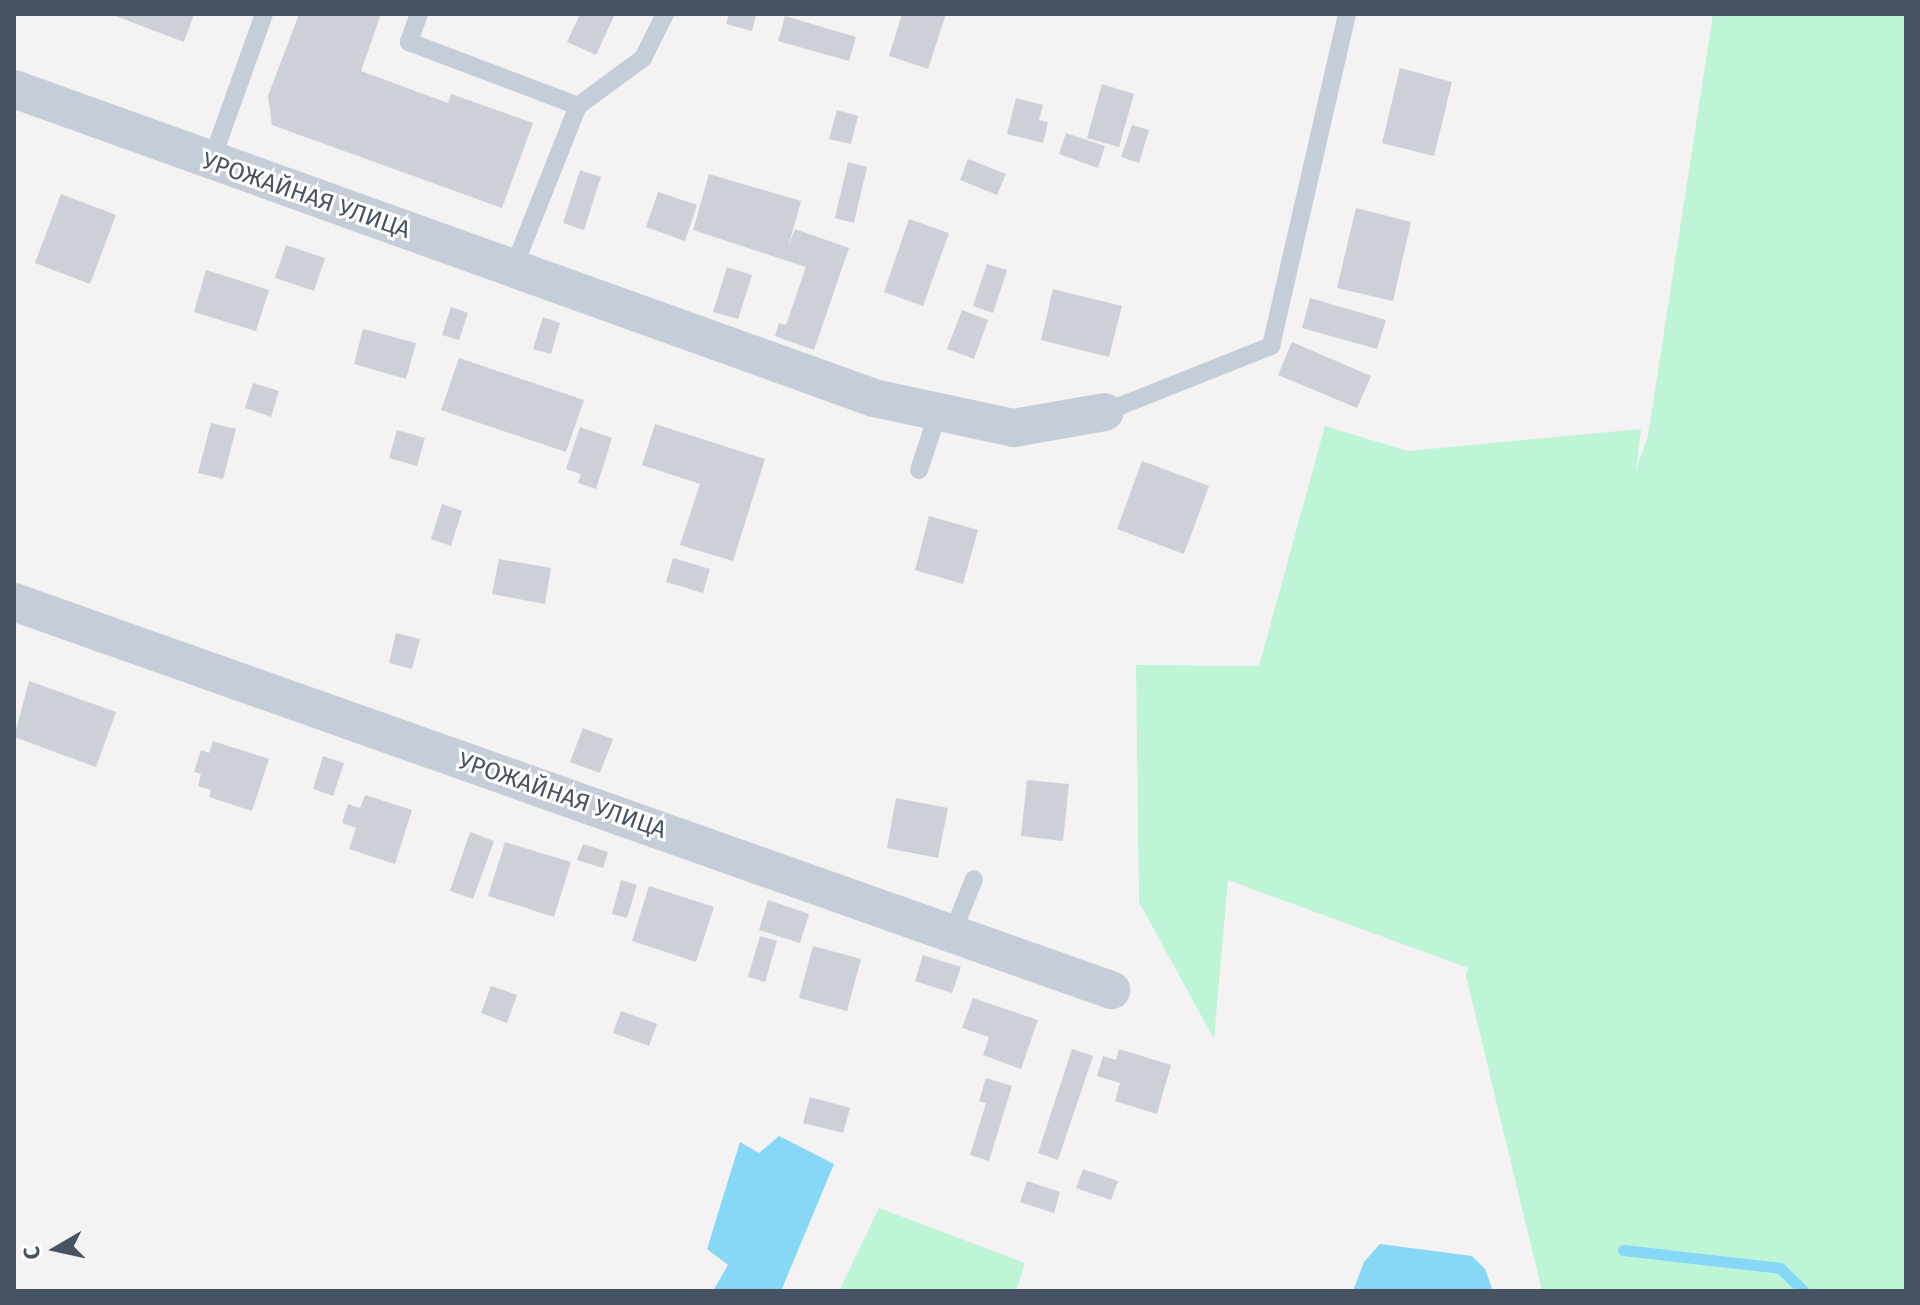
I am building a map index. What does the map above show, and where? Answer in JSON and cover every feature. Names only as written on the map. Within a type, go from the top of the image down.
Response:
[{"type":"street","name":"УРОЖАЙНАЯ УЛИЦА","points":[[14,89],[874,398],[1014,428],[1105,412]]},
{"type":"street","name":"УРОЖАЙНАЯ УЛИЦА","points":[[14,602],[1111,990]]},
{"type":"lane","points":[[211,162],[264,14]]},
{"type":"lane","points":[[419,14],[409,42],[578,106]]},
{"type":"lane","points":[[513,269],[578,106],[643,58],[665,14]]},
{"type":"lane","points":[[1105,412],[1271,346],[1347,14]]},
{"type":"lane","points":[[919,470],[938,413]]},
{"type":"lane","points":[[952,934],[974,879]]},
{"type":"green space","points":[[1713,14],[1906,14],[1906,1291],[1542,1291],[1466,976],[1468,968],[1228,880],[1214,1039],[1139,902],[1136,665],[1259,666],[1325,426],[1408,451],[1641,429],[1636,470],[1648,436]]},
{"type":"green space","points":[[879,1208],[1025,1263],[1016,1291],[839,1291]]},
{"type":"water","points":[[779,1136],[834,1164],[781,1291],[713,1291],[728,1265],[707,1249],[740,1142],[759,1153]]},
{"type":"water","points":[[1380,1244],[1472,1256],[1485,1269],[1493,1291],[1353,1291],[1364,1262]]},
{"type":"building","points":[[110,14],[194,14],[184,42]]},
{"type":"building","points":[[299,14],[381,14],[361,71],[448,103],[451,94],[533,123],[502,208],[272,125],[268,96]]},
{"type":"building","points":[[580,14],[615,14],[596,55],[567,42]]},
{"type":"building","points":[[729,14],[756,15],[752,31],[726,24]]},
{"type":"building","points":[[902,14],[946,14],[928,69],[889,56]]},
{"type":"building","points":[[785,16],[856,37],[849,61],[778,41]]},
{"type":"building","points":[[1400,68],[1452,82],[1434,156],[1382,143]]},
{"type":"building","points":[[1102,84],[1134,94],[1119,147],[1087,138]]},
{"type":"building","points":[[1016,98],[1043,105],[1039,120],[1048,122],[1043,143],[1007,134]]},
{"type":"building","points":[[837,110],[858,116],[851,144],[829,139]]},
{"type":"building","points":[[1132,125],[1149,130],[1139,163],[1121,157]]},
{"type":"building","points":[[1066,133],[1105,146],[1098,168],[1059,154]]},
{"type":"building","points":[[968,159],[1006,174],[997,195],[960,180]]},
{"type":"building","points":[[848,162],[867,167],[854,223],[835,218]]},
{"type":"building","points":[[580,170],[601,177],[584,230],[563,223]]},
{"type":"building","points":[[709,174],[801,201],[788,247],[795,229],[849,248],[814,350],[775,336],[779,323],[786,325],[806,267],[693,230]]},
{"type":"building","points":[[658,192],[697,205],[685,241],[646,227]]},
{"type":"building","points":[[61,194],[116,215],[90,284],[35,263]]},
{"type":"building","points":[[1356,208],[1411,222],[1393,301],[1337,288]]},
{"type":"building","points":[[909,219],[949,233],[923,306],[884,292]]},
{"type":"building","points":[[286,245],[325,258],[314,291],[275,278]]},
{"type":"building","points":[[987,264],[1007,270],[993,313],[973,306]]},
{"type":"building","points":[[727,267],[752,275],[738,319],[713,312]]},
{"type":"building","points":[[206,270],[269,290],[256,331],[194,312]]},
{"type":"building","points":[[1053,289],[1122,306],[1109,357],[1041,340]]},
{"type":"building","points":[[1310,298],[1386,320],[1377,349],[1302,328]]},
{"type":"building","points":[[451,307],[468,313],[459,340],[442,335]]},
{"type":"building","points":[[962,310],[988,320],[974,359],[947,349]]},
{"type":"building","points":[[543,317],[560,323],[551,354],[533,349]]},
{"type":"building","points":[[363,329],[416,343],[406,379],[354,364]]},
{"type":"building","points":[[1292,342],[1371,376],[1357,408],[1278,375]]},
{"type":"building","points":[[459,358],[584,400],[566,452],[441,410]]},
{"type":"building","points":[[253,383],[279,391],[271,417],[245,408]]},
{"type":"building","points":[[211,423],[236,429],[223,479],[198,473]]},
{"type":"building","points":[[655,424],[765,459],[733,561],[680,545],[700,484],[642,465]]},
{"type":"building","points":[[580,427],[612,438],[596,489],[578,483],[581,474],[566,469]]},
{"type":"building","points":[[397,430],[425,438],[417,466],[389,458]]},
{"type":"building","points":[[1142,461],[1209,486],[1184,554],[1117,529]]},
{"type":"building","points":[[442,504],[462,511],[451,546],[431,539]]},
{"type":"building","points":[[929,516],[978,530],[963,584],[915,570]]},
{"type":"building","points":[[673,558],[710,569],[703,593],[666,582]]},
{"type":"building","points":[[499,559],[551,568],[545,604],[492,594]]},
{"type":"building","points":[[396,633],[420,639],[412,669],[389,663]]},
{"type":"building","points":[[29,681],[116,712],[96,767],[14,737]]},
{"type":"building","points":[[583,728],[613,739],[600,773],[570,762]]},
{"type":"building","points":[[213,741],[269,759],[252,811],[209,797],[211,790],[198,786],[201,774],[194,772],[201,750],[209,753]]},
{"type":"building","points":[[323,756],[344,763],[333,796],[313,789]]},
{"type":"building","points":[[1027,780],[1069,784],[1063,841],[1021,836]]},
{"type":"building","points":[[365,795],[412,810],[395,864],[349,849],[356,828],[342,823],[348,804],[360,808]]},
{"type":"building","points":[[896,798],[948,808],[938,858],[887,848]]},
{"type":"building","points":[[470,832],[494,841],[473,899],[450,891]]},
{"type":"building","points":[[505,842],[571,862],[554,917],[488,896]]},
{"type":"building","points":[[583,844],[608,852],[603,868],[577,860]]},
{"type":"building","points":[[621,880],[637,885],[627,918],[612,914]]},
{"type":"building","points":[[649,886],[714,907],[696,962],[632,941]]},
{"type":"building","points":[[768,900],[809,914],[800,943],[759,930]]},
{"type":"building","points":[[760,936],[777,941],[765,982],[748,977]]},
{"type":"building","points":[[813,946],[861,959],[847,1011],[799,998]]},
{"type":"building","points":[[923,955],[961,967],[952,993],[915,981]]},
{"type":"building","points":[[491,986],[517,995],[507,1023],[481,1013]]},
{"type":"building","points":[[973,998],[1038,1020],[1021,1069],[983,1055],[989,1037],[962,1028]]},
{"type":"building","points":[[621,1011],[657,1024],[649,1046],[613,1033]]},
{"type":"building","points":[[1072,1049],[1093,1056],[1058,1160],[1038,1153]]},
{"type":"building","points":[[1119,1049],[1171,1065],[1157,1114],[1115,1101],[1120,1083],[1097,1076],[1103,1056],[1116,1060]]},
{"type":"building","points":[[986,1078],[1012,1086],[989,1161],[970,1155],[986,1103],[979,1101]]},
{"type":"building","points":[[810,1097],[850,1108],[843,1133],[803,1123]]},
{"type":"building","points":[[1083,1169],[1118,1181],[1111,1200],[1076,1188]]},
{"type":"building","points":[[1027,1181],[1060,1192],[1054,1213],[1020,1202]]},
{"type":"waterway","points":[[1623,1250],[1780,1268],[1804,1291]]}]
